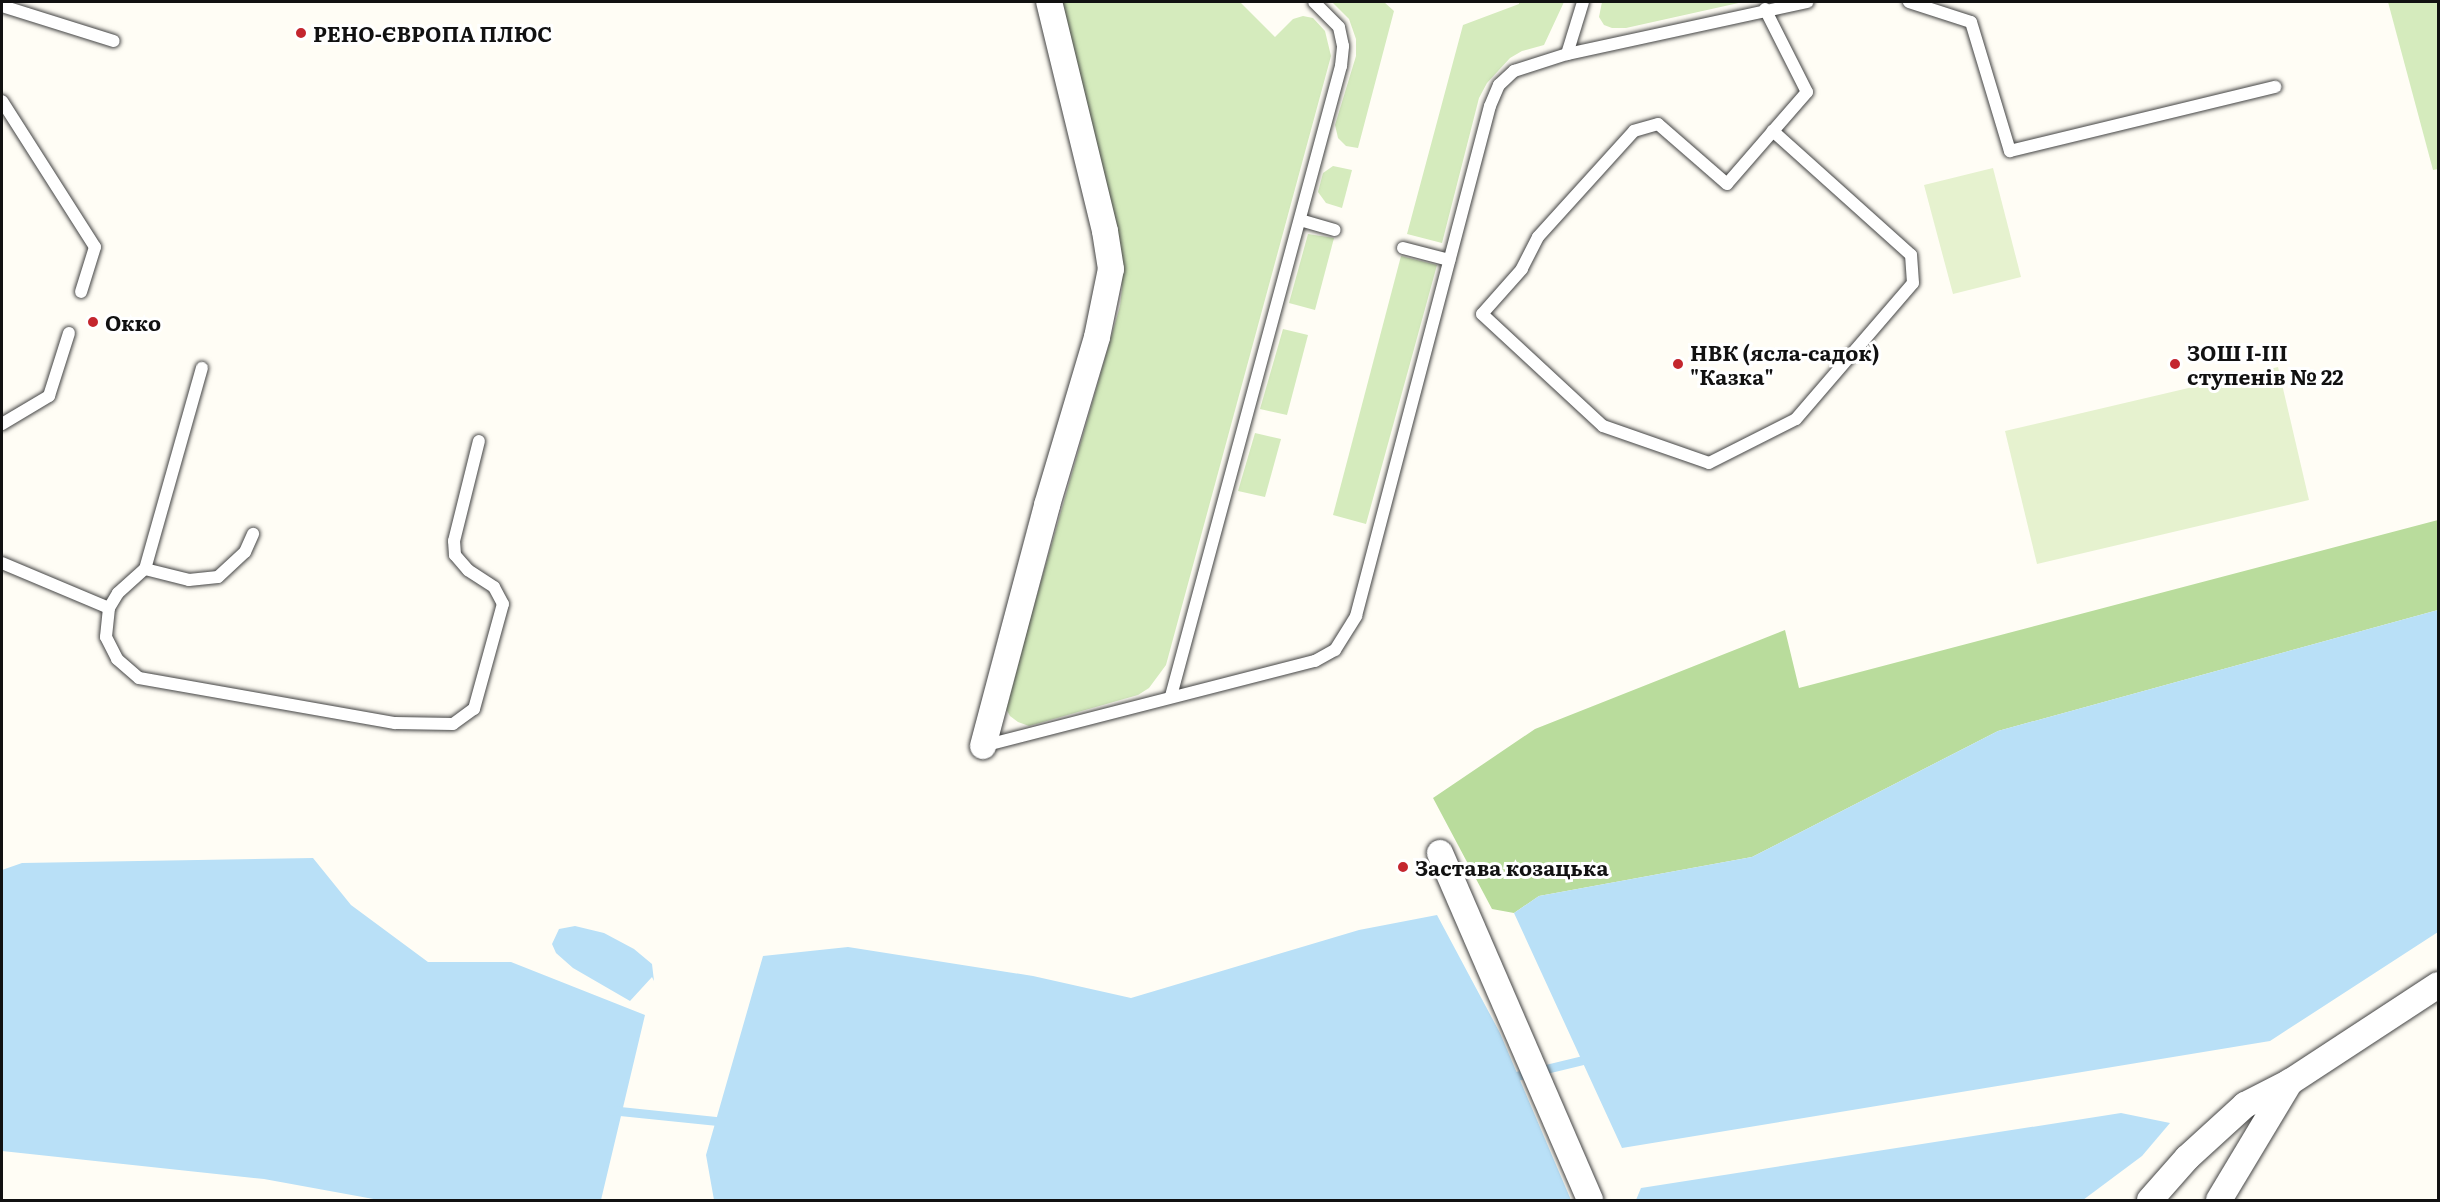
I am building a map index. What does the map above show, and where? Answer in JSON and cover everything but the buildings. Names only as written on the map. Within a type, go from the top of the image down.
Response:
[{"type":"street","points":[[983,746],[1047,505],[1096,337],[1111,269],[1105,231],[1049,2]]},
{"type":"street","points":[[1440,853],[1590,1200]]},
{"type":"street","points":[[2150,1200],[2187,1158],[2246,1105],[2290,1082],[2439,985]]},
{"type":"street","points":[[2218,1200],[2290,1082]]},
{"type":"lane","points":[[1172,696],[1341,66],[1343,46],[1339,27],[1314,2]]},
{"type":"lane","points":[[1567,54],[1583,2]]},
{"type":"lane","points":[[983,746],[1316,661],[1335,650],[1346,636],[1356,616],[1490,106],[1499,85],[1514,70],[1567,54],[1774,6],[1807,2]]},
{"type":"lane","points":[[1909,2],[1971,22],[2010,151],[2275,87]]},
{"type":"lane","points":[[2,6],[114,41]]},
{"type":"lane","points":[[1773,131],[1911,255],[1913,283],[1796,419],[1709,463],[1603,426],[1482,314],[1522,269],[1538,237],[1634,131],[1658,124],[1727,184],[1773,131],[1807,92],[1774,6]]},
{"type":"lane","points":[[2,100],[95,247],[81,292]]},
{"type":"lane","points":[[1300,220],[1335,230]]},
{"type":"lane","points":[[1403,248],[1449,260]]},
{"type":"lane","points":[[2,424],[49,396],[69,333]]},
{"type":"lane","points":[[202,368],[145,569],[118,593],[109,608],[106,637],[117,659],[139,678],[395,723],[453,724],[474,709],[503,604],[494,587],[468,570],[455,555],[454,541],[479,441]]},
{"type":"lane","points":[[145,569],[189,580],[218,577],[245,552],[254,534]]},
{"type":"lane","points":[[2,563],[109,608]]},
{"type":"green space","points":[[1059,2],[1240,2],[1275,37],[1293,19],[1303,16],[1313,18],[1325,31],[1331,56],[1166,665],[1149,688],[1138,695],[1029,726],[1010,716],[1005,707],[1120,306],[1122,288],[1121,268]]},
{"type":"green space","points":[[1332,2],[1384,2],[1394,11],[1358,148],[1346,146],[1338,138],[1335,125],[1356,56],[1356,39],[1349,19]]},
{"type":"green space","points":[[1519,2],[1564,2],[1544,45],[1522,51],[1510,58],[1487,83],[1479,98],[1442,243],[1407,234],[1463,25],[1519,4]]},
{"type":"green space","points":[[1602,2],[1743,2],[1626,28],[1612,28],[1604,25],[1599,17]]},
{"type":"green space","points":[[2388,2],[2438,2],[2438,169],[2433,170]]},
{"type":"green space","points":[[1333,166],[1352,170],[1342,208],[1326,203],[1318,192],[1323,173]]},
{"type":"green space","points":[[1993,168],[2021,277],[1953,294],[1924,185]]},
{"type":"green space","points":[[1308,234],[1334,238],[1315,310],[1289,303]]},
{"type":"green space","points":[[1401,256],[1437,265],[1366,524],[1333,515]]},
{"type":"green space","points":[[1283,329],[1308,335],[1287,415],[1260,409]]},
{"type":"green space","points":[[2278,367],[2309,500],[2037,564],[2005,431]]},
{"type":"green space","points":[[1255,433],[1281,439],[1265,497],[1238,491]]},
{"type":"green space","points":[[2438,520],[2438,610],[1998,731],[1752,857],[1539,896],[1514,913],[1492,909],[1433,798],[1535,729],[1785,630],[1799,688]]},
{"type":"water","points":[[2438,610],[2438,932],[2270,1041],[1622,1148],[1514,913],[1539,896],[1752,857],[1998,731]]},
{"type":"water","points":[[313,858],[351,905],[428,962],[511,962],[645,1015],[601,1200],[379,1200],[264,1179],[2,1151],[2,870],[22,863]]},
{"type":"water","points":[[1437,915],[1500,1033],[1571,1200],[714,1200],[706,1155],[763,956],[848,947],[1033,976],[1131,998],[1359,930]]},
{"type":"water","points":[[575,926],[604,933],[634,949],[652,964],[654,981],[652,977],[630,1001],[573,968],[556,953],[552,944],[559,929]]},
{"type":"water","points":[[2121,1113],[2170,1123],[2142,1156],[2083,1200],[1636,1200],[1641,1188]]},
{"type":"waterway","points":[[1508,1078],[1591,1058]]},
{"type":"waterway","points":[[610,1110],[727,1122]]},
{"type":"place","name":"РЕНО-ЄВРОПА ПЛЮС","points":[[301,33]]},
{"type":"place","name":"Окко","points":[[93,322]]},
{"type":"place","name":"НВК (ясла-садок) \"Казка\"","points":[[1678,364]]},
{"type":"place","name":"ЗОШ І-ІІІ ступенів № 22","points":[[2175,364]]},
{"type":"place","name":"Застава козацька","points":[[1403,867]]}]
